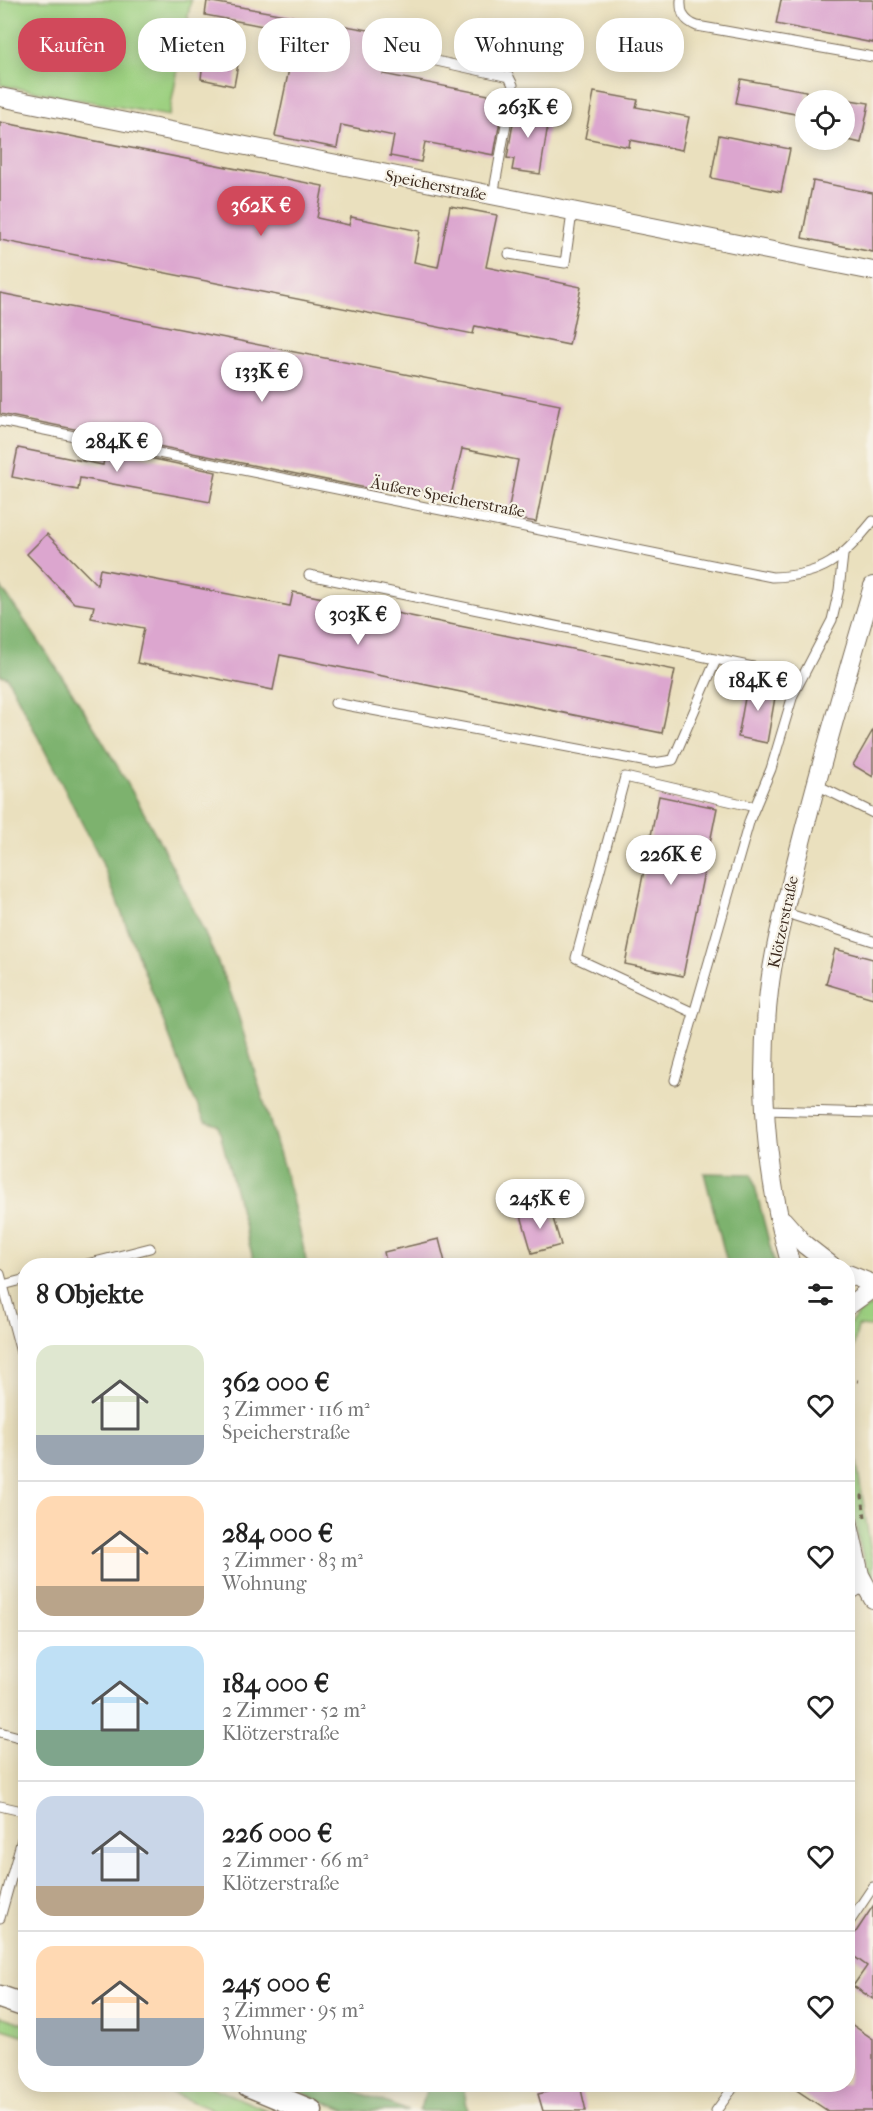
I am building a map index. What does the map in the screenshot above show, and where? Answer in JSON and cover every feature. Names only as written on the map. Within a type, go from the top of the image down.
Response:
[{"type":"street","name":"Speicherstraße","points":[[0,98],[873,271]]},
{"type":"street","name":"Klötzerstraße","points":[[789,1258],[771,1175],[765,1110],[769,993],[783,912],[815,784],[873,586]]},
{"type":"street","points":[[780,1216],[805,1245],[822,1258]]},
{"type":"street","points":[[855,1277],[873,1286],[855,1300]]},
{"type":"street","points":[[855,1557],[869,1592]]},
{"type":"street","points":[[0,1997],[18,2003]]},
{"type":"street","points":[[265,2092],[311,2111]]},
{"type":"lane","points":[[681,0],[682,15],[689,23],[697,26],[873,57]]},
{"type":"lane","points":[[442,62],[509,77],[513,85],[493,196]]},
{"type":"lane","points":[[509,254],[564,263],[572,213]]},
{"type":"lane","name":"Äußere Speicherstraße","points":[[0,421],[772,577],[787,577],[821,569],[843,555],[873,521]]},
{"type":"lane","points":[[675,1080],[755,807],[771,769],[793,695],[832,620],[839,590],[843,555]]},
{"type":"lane","points":[[309,575],[802,677]]},
{"type":"lane","points":[[335,703],[653,763],[673,760],[716,660]]},
{"type":"lane","points":[[694,1013],[576,958],[625,777],[755,807]]},
{"type":"lane","points":[[815,784],[873,813]]},
{"type":"lane","points":[[783,912],[873,941]]},
{"type":"lane","points":[[765,1110],[873,1113]]},
{"type":"lane","points":[[111,1258],[150,1248]]},
{"type":"lane","points":[[0,1274],[3,1300],[18,1346]]},
{"type":"lane","points":[[3,1285],[18,1282]]},
{"type":"lane","points":[[0,1732],[18,1737]]},
{"type":"lane","points":[[0,1806],[18,1810]]},
{"type":"lane","points":[[0,1918],[18,1854]]},
{"type":"lane","points":[[855,1914],[873,1887]]},
{"type":"lane","points":[[716,2111],[730,2092]]},
{"type":"green space","points":[[0,0],[191,0],[188,18],[138,18],[138,72],[177,72],[169,116],[0,85]]},
{"type":"green space","points":[[0,586],[66,682],[127,782],[207,937],[230,991],[240,1022],[284,1169],[305,1258],[253,1258],[218,1125],[205,1121],[190,1090],[101,860],[7,677],[0,675]]},
{"type":"green space","points":[[704,1173],[752,1174],[773,1258],[726,1258]]},
{"type":"green space","points":[[873,1305],[873,1327],[858,1326],[855,1340],[855,1318]]},
{"type":"green space","points":[[855,1452],[873,1565],[873,1580],[860,1547],[856,1527]]},
{"type":"green space","points":[[0,2016],[18,2022],[18,2034],[0,2028]]},
{"type":"green space","points":[[170,2092],[224,2092],[269,2111],[215,2111]]},
{"type":"green space","points":[[301,2092],[357,2092],[409,2111],[346,2111]]},
{"type":"green space","points":[[426,2092],[464,2092],[468,2111],[419,2111]]},
{"type":"building","points":[[781,0],[873,0],[873,43],[776,24]]},
{"type":"building","points":[[207,1],[302,18],[258,18],[258,25],[246,23],[246,18],[221,18],[205,15]]},
{"type":"building","points":[[350,27],[362,29],[362,72],[383,72],[383,74],[504,98],[494,155],[425,142],[421,162],[390,156],[394,136],[341,125],[337,148],[275,136],[288,72],[350,72]]},
{"type":"building","points":[[202,72],[237,72],[234,86],[201,79]]},
{"type":"building","points":[[741,79],[801,90],[795,90],[795,114],[736,103]]},
{"type":"building","points":[[594,92],[638,100],[636,107],[689,117],[682,150],[630,140],[629,147],[585,138]]},
{"type":"building","points":[[855,101],[869,103],[861,143],[855,142]]},
{"type":"building","points":[[516,106],[550,112],[540,174],[512,170],[514,159],[507,158]]},
{"type":"building","points":[[0,122],[323,186],[317,218],[349,225],[351,217],[420,231],[414,262],[438,267],[450,206],[497,215],[486,267],[581,287],[569,345],[475,326],[473,334],[0,240]]},
{"type":"building","points":[[719,135],[790,149],[781,192],[711,178]]},
{"type":"building","points":[[813,181],[873,193],[873,252],[802,238]]},
{"type":"building","points":[[0,293],[560,405],[536,522],[507,517],[518,460],[462,449],[451,496],[383,483],[381,491],[0,414]]},
{"type":"building","points":[[18,448],[103,465],[106,449],[216,472],[210,502],[80,478],[78,490],[12,477]]},
{"type":"building","points":[[47,534],[97,585],[100,569],[290,606],[293,592],[675,670],[662,733],[280,655],[273,690],[137,663],[144,628],[91,618],[94,606],[74,603],[27,554]]},
{"type":"building","points":[[748,681],[777,686],[767,743],[738,737]]},
{"type":"building","points":[[873,730],[873,777],[853,765]]},
{"type":"building","points":[[659,796],[717,808],[683,976],[625,964]]},
{"type":"building","points":[[835,949],[873,959],[873,998],[826,984]]},
{"type":"building","points":[[539,1206],[543,1218],[552,1215],[561,1245],[532,1253],[520,1212]]},
{"type":"building","points":[[439,1239],[444,1258],[385,1258],[384,1252]]},
{"type":"building","points":[[873,1906],[873,1999],[855,1987],[855,1983],[867,1966],[855,1957],[855,1933]]},
{"type":"building","points":[[855,2027],[873,2039],[873,2111],[828,2111],[800,2092],[855,2092]]},
{"type":"building","points":[[582,2092],[586,2111],[543,2111],[538,2094]]}]
